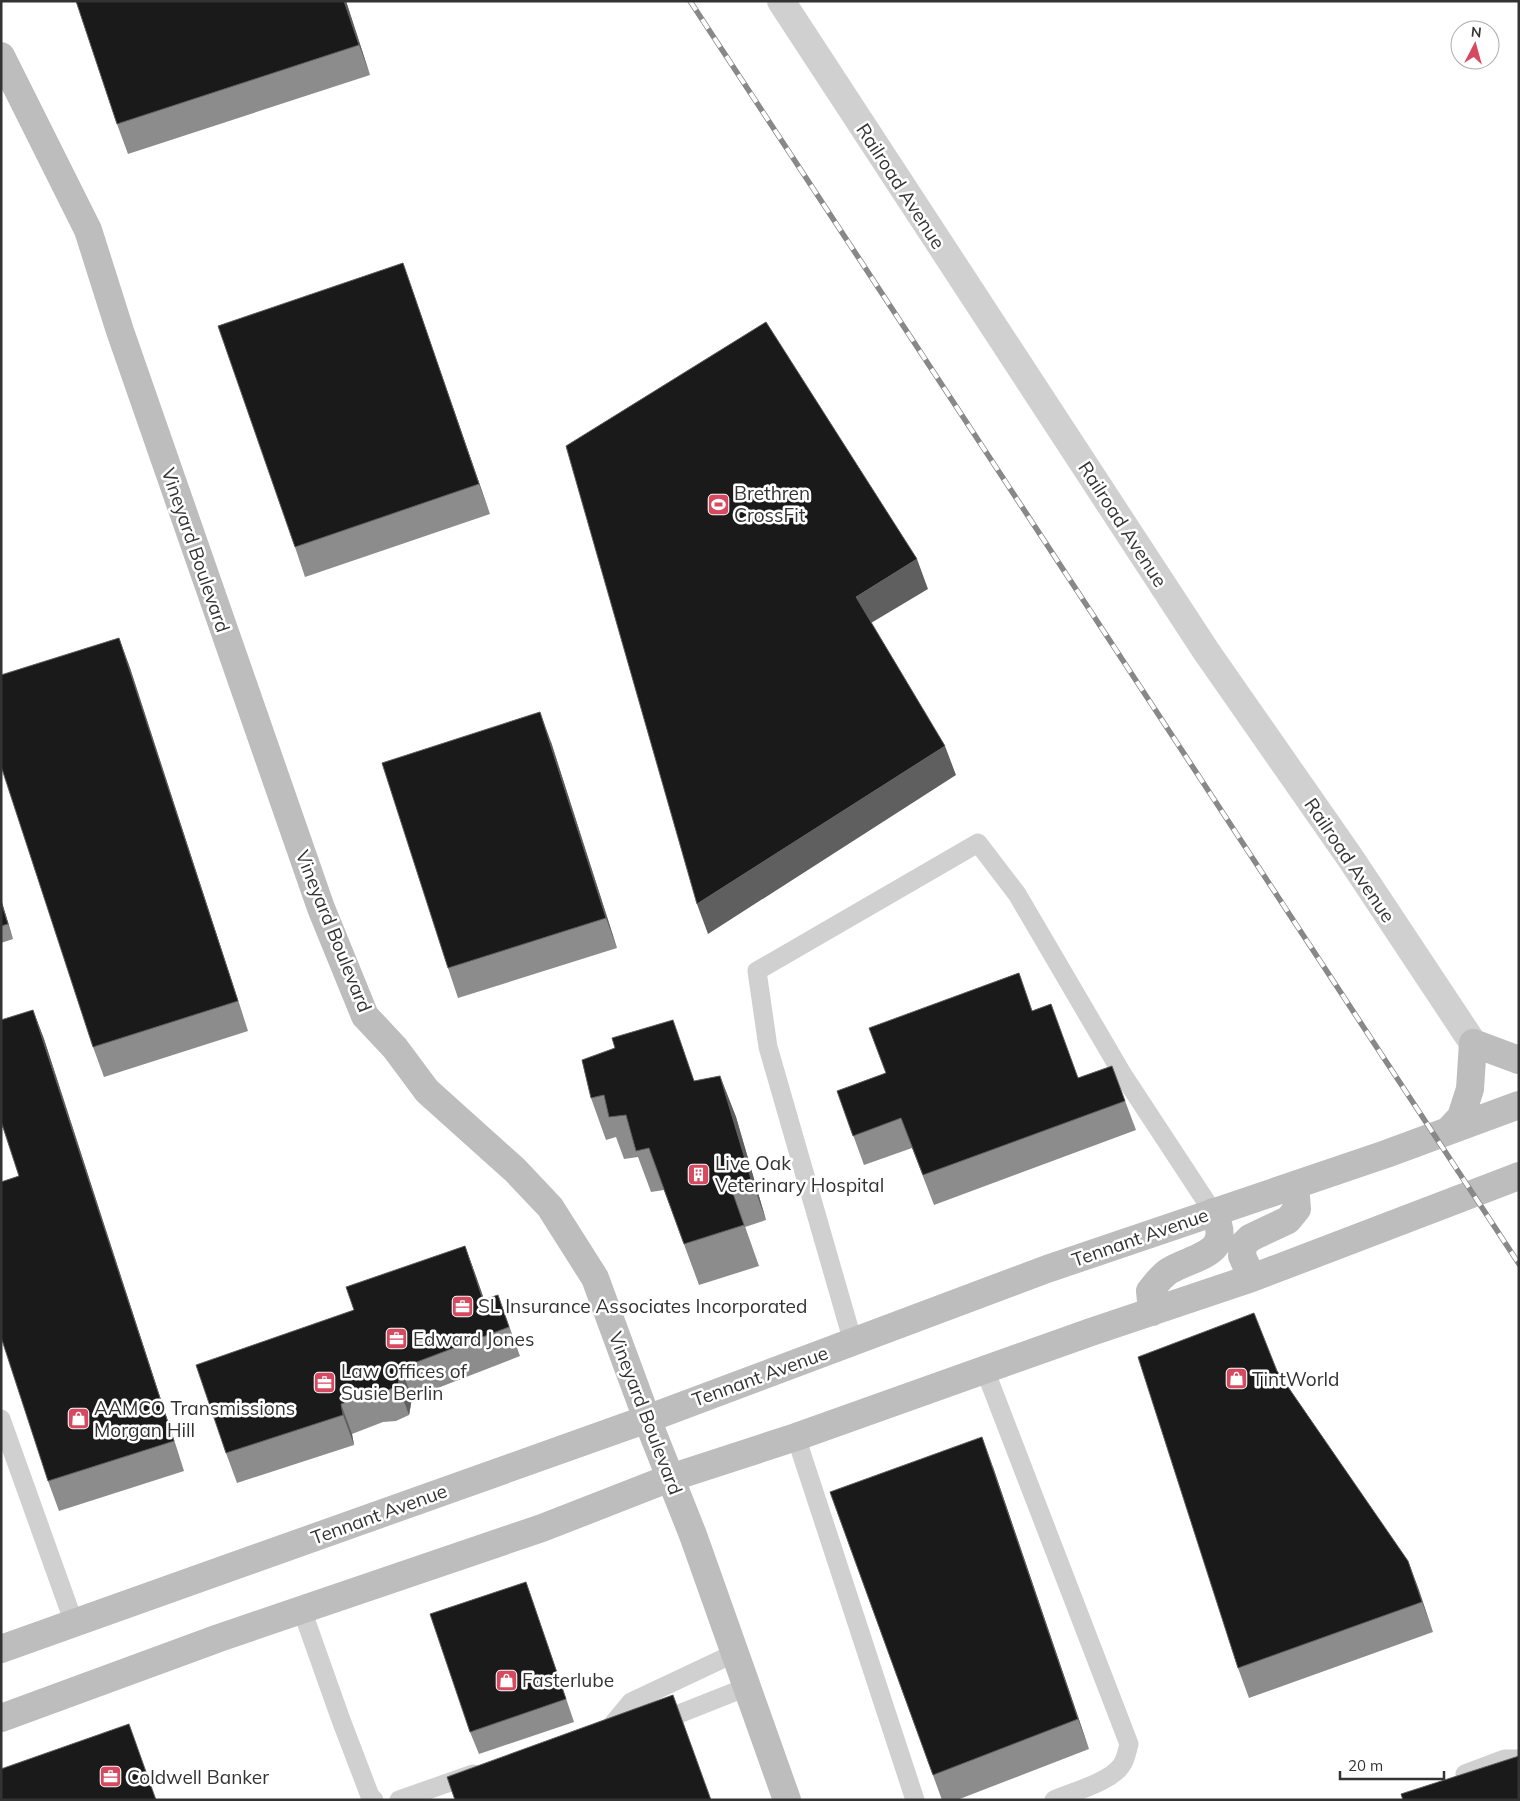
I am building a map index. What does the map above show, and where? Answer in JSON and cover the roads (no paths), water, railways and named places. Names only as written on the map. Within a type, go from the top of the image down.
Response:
[{"type":"main road","name":"Vineyard Boulevard","points":[[1,56],[88,230],[120,330],[321,908],[365,1016],[395,1048],[427,1091],[515,1170],[550,1207],[595,1278],[735,1654],[787,1800]]},
{"type":"main road","points":[[1448,1131],[1461,1117],[1470,1089],[1473,1043],[1519,1060]]},
{"type":"main road","name":"Tennant Avenue","points":[[1,1648],[647,1419],[1048,1269],[1295,1185],[1519,1105]]},
{"type":"main road","points":[[1,1718],[220,1638],[542,1528],[670,1478],[796,1437],[1252,1278],[1519,1176]]},
{"type":"main road","points":[[1252,1278],[1242,1256],[1243,1245],[1250,1238],[1288,1220],[1297,1209],[1295,1185]]},
{"type":"main road","points":[[1152,1312],[1150,1291],[1161,1278],[1169,1271],[1191,1262],[1214,1249],[1219,1237],[1218,1222],[1213,1212]]},
{"type":"street","name":"Railroad Avenue","points":[[781,1],[1206,651],[1351,859],[1473,1043]]},
{"type":"lane","points":[[853,1342],[768,1047],[758,972],[978,843],[1017,894],[1123,1075],[1213,1212]]},
{"type":"lane","points":[[985,1370],[1129,1744],[1126,1758],[1120,1768],[1105,1779],[1054,1800]]},
{"type":"lane","points":[[1,1419],[74,1623]]},
{"type":"lane","points":[[796,1437],[916,1800]]},
{"type":"lane","points":[[302,1610],[341,1720],[370,1796],[374,1800]]},
{"type":"lane","points":[[612,1725],[631,1702],[735,1654]]},
{"type":"lane","points":[[594,1732],[612,1725],[644,1728],[747,1687]]},
{"type":"lane","points":[[1452,1779],[1505,1759],[1519,1759]]},
{"type":"lane","points":[[398,1800],[494,1767]]},
{"type":"railway","points":[[690,1],[1519,1264]]},
{"type":"place","name":"Brethren CrossFit","points":[[718,504]]},
{"type":"place","name":"Live Oak Veterinary Hospital","points":[[699,1174]]},
{"type":"place","name":"SL Insurance Associates Incorporated","points":[[462,1306]]},
{"type":"place","name":"Edward Jones","points":[[397,1339]]},
{"type":"place","name":"TintWorld","points":[[1236,1379]]},
{"type":"place","name":"Law Offices of Susie Berlin","points":[[325,1382]]},
{"type":"place","name":"AAMCO Transmissions Morgan Hill","points":[[78,1419]]},
{"type":"place","name":"Fasterlube","points":[[506,1680]]},
{"type":"place","name":"Coldwell Banker","points":[[111,1777]]}]
